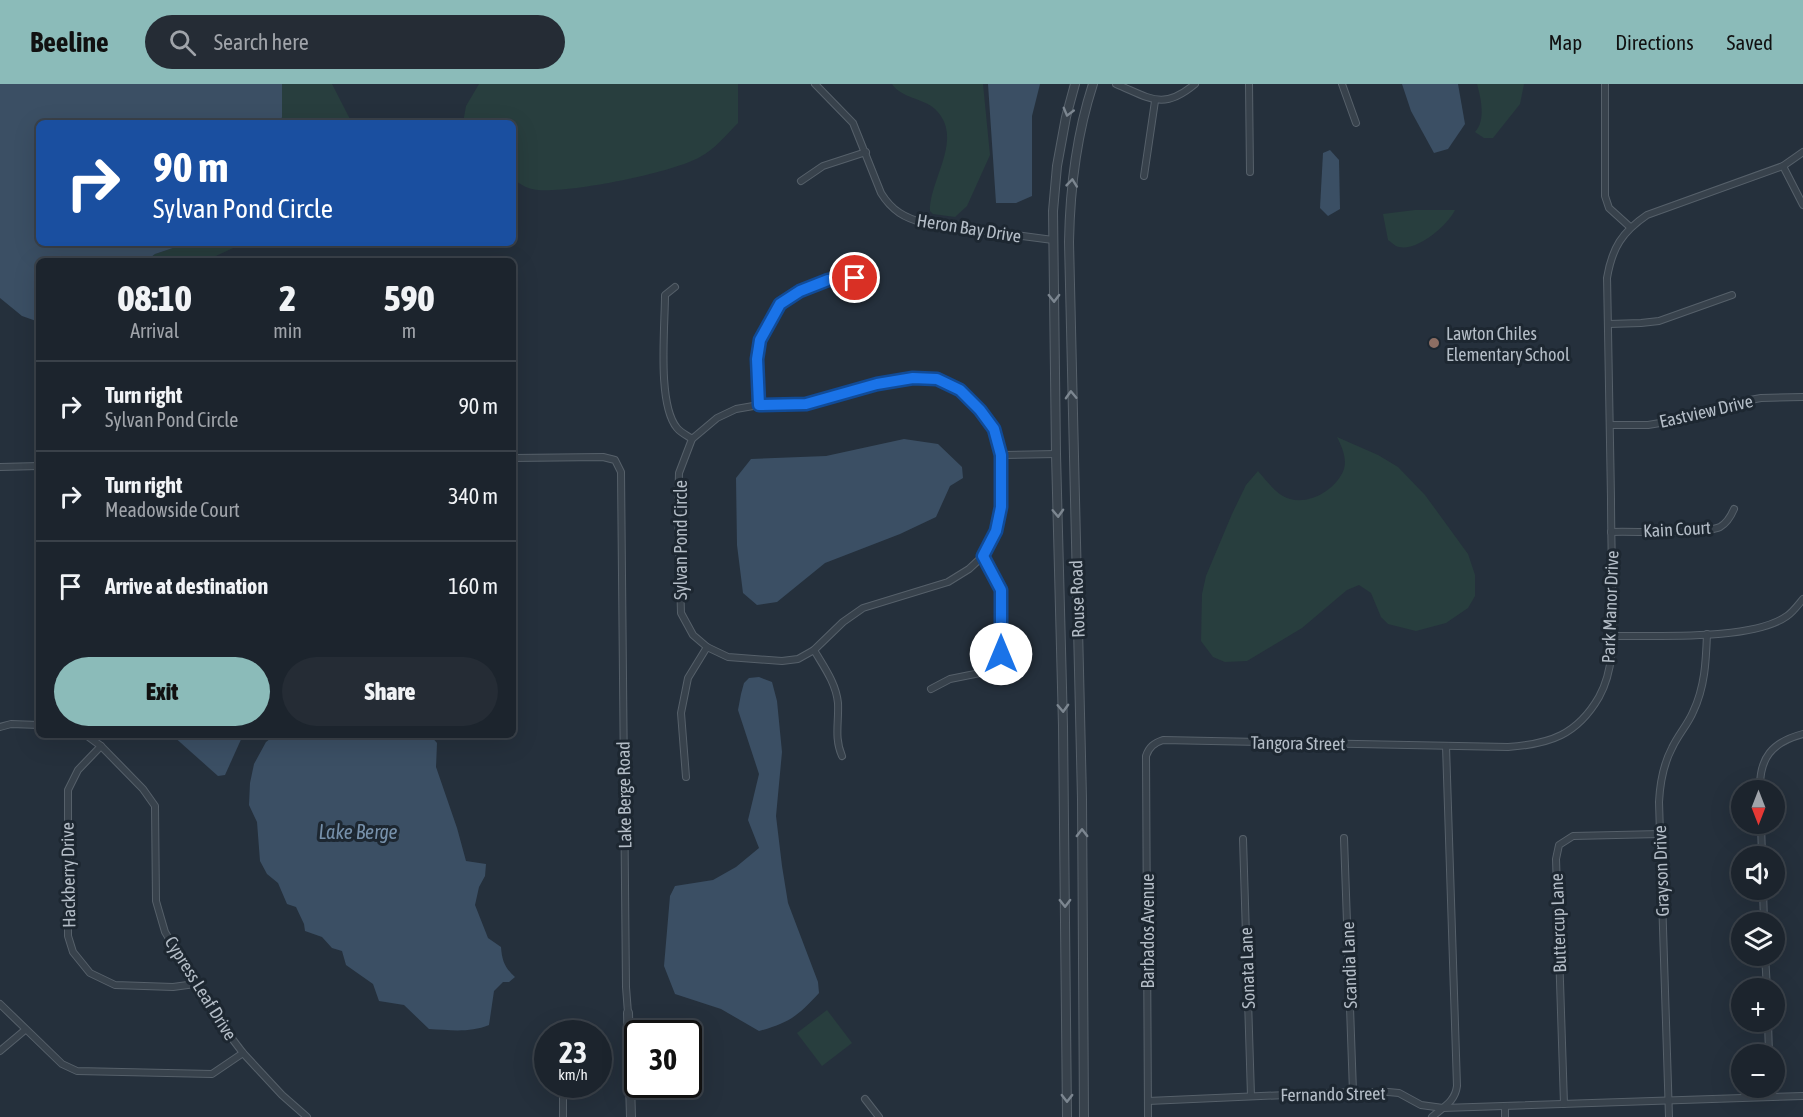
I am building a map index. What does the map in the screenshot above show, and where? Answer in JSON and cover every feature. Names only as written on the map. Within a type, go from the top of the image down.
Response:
[{"type":"street","name":"Heron Bay Drive","points":[[815,84],[853,123],[888,204],[906,218],[924,223],[1053,240]]},
{"type":"street","name":"Rouse Road","points":[[1067,1117],[1063,726],[1053,211],[1057,166],[1066,117],[1076,84]]},
{"type":"street","name":"Rouse Road","points":[[1084,1117],[1081,776],[1069,242],[1076,149],[1083,112],[1092,84]]},
{"type":"street","points":[[1116,84],[1155,101],[1170,99],[1185,93],[1195,84]]},
{"type":"street","points":[[1249,84],[1250,172]]},
{"type":"street","points":[[1342,84],[1356,123]]},
{"type":"street","points":[[1605,84],[1605,196],[1609,208],[1630,227]]},
{"type":"street","points":[[1144,176],[1155,101]]},
{"type":"street","points":[[801,181],[823,166],[866,152]]},
{"type":"street","name":"Park Manor Drive","points":[[1446,746],[1532,746],[1552,740],[1572,729],[1586,716],[1600,695],[1611,664],[1607,278],[1610,262],[1618,243],[1630,227],[1647,215],[1784,166],[1803,153]]},
{"type":"street","points":[[1784,166],[1803,205]]},
{"type":"street","points":[[759,405],[757,359],[760,340],[780,304],[800,291],[828,280],[855,278],[873,287]]},
{"type":"street","points":[[675,287],[665,295],[664,380],[669,411],[677,428],[692,440]]},
{"type":"street","points":[[1609,324],[1659,321],[1732,295]]},
{"type":"street","name":"Sylvan Pond Circle","points":[[913,378],[937,379],[960,390],[980,410],[994,429],[1001,455],[1001,507],[996,531],[983,556],[969,569],[948,582],[863,608],[843,622],[814,650],[798,659],[782,661],[728,657],[707,647],[693,635],[681,613],[679,473],[692,440],[717,418],[736,409],[759,405],[806,404],[877,384],[913,378]]},
{"type":"street","name":"Eastview Drive","points":[[1610,425],[1648,425],[1666,422],[1761,398],[1803,398]]},
{"type":"street","points":[[1001,455],[1056,454]]},
{"type":"street","name":"Lake Berge Road","points":[[516,458],[603,457],[615,460],[621,472],[626,987],[631,1117]]},
{"type":"street","points":[[0,467],[36,466]]},
{"type":"street","name":"Kain Court","points":[[1611,532],[1704,531],[1720,527],[1729,520],[1734,509]]},
{"type":"street","points":[[931,689],[950,679],[980,673],[994,666],[1001,654],[1001,590],[983,556]]},
{"type":"street","points":[[1612,636],[1738,633],[1764,627],[1786,616],[1803,599]]},
{"type":"street","name":"Grayson Drive","points":[[1669,1117],[1660,782],[1671,748],[1693,713],[1701,690],[1707,660],[1707,634]]},
{"type":"street","points":[[686,777],[681,713],[688,678],[707,647]]},
{"type":"street","points":[[814,650],[833,682],[837,703],[837,744],[842,756]]},
{"type":"street","points":[[0,727],[12,724],[36,725]]},
{"type":"street","points":[[1761,780],[1762,767],[1772,750],[1785,739],[1803,734]]},
{"type":"street","name":"Cypress Leaf Drive","points":[[90,738],[101,746],[143,789],[155,806],[156,901],[165,932],[195,984],[243,1053],[282,1095],[307,1117]]},
{"type":"street","name":"Tangora Street","points":[[1152,746],[1164,740],[1446,746]]},
{"type":"street","name":"Hackberry Drive","points":[[101,746],[78,770],[68,790],[69,936],[73,952],[90,973],[115,985],[173,987],[195,984]]},
{"type":"street","name":"Barbados Avenue","points":[[1148,1117],[1146,756],[1152,746]]},
{"type":"street","points":[[1432,1117],[1450,1103],[1456,1095],[1458,1086],[1446,746]]},
{"type":"street","name":"Buttercup Lane","points":[[1564,1104],[1556,859],[1559,845],[1573,836],[1660,834]]},
{"type":"street","name":"Scandia Lane","points":[[1344,838],[1353,1092]]},
{"type":"street","name":"Sonata Lane","points":[[1243,839],[1251,1096]]},
{"type":"street","name":"Cypress Leaf Drive","points":[[0,1004],[62,1064],[76,1071],[212,1074],[243,1053]]},
{"type":"street","points":[[0,1051],[25,1030]]},
{"type":"street","name":"Fernando Street","points":[[1148,1101],[1353,1092],[1399,1093],[1421,1105],[1443,1108],[1736,1098]]},
{"type":"street","name":"Fernando Street","points":[[1785,1097],[1803,1096]]},
{"type":"street","points":[[563,1098],[563,1117]]},
{"type":"street","points":[[865,1099],[879,1117]]},
{"type":"street","points":[[1505,1106],[1505,1117]]},
{"type":"green space","points":[[282,84],[332,84],[350,120],[281,120]]},
{"type":"green space","points":[[479,84],[738,84],[738,123],[720,142],[700,157],[667,169],[620,181],[553,190],[534,189],[516,181],[516,120],[464,120],[466,106]]},
{"type":"green space","points":[[892,84],[983,84],[990,155],[967,206],[955,217],[933,214],[930,211],[931,198],[947,145],[947,133],[943,120],[930,105],[901,92]]},
{"type":"green space","points":[[1477,84],[1524,84],[1520,104],[1493,138],[1484,138],[1475,132],[1482,116]]},
{"type":"green space","points":[[1415,210],[1455,210],[1445,224],[1430,237],[1412,246],[1396,246],[1388,240],[1383,214]]},
{"type":"green space","points":[[179,246],[238,246],[212,258],[150,258]]},
{"type":"green space","points":[[1337,437],[1378,455],[1398,467],[1425,495],[1468,554],[1475,575],[1475,596],[1468,608],[1446,623],[1416,631],[1388,624],[1381,617],[1371,593],[1359,585],[1347,590],[1302,628],[1247,661],[1225,662],[1213,657],[1201,641],[1202,594],[1206,576],[1246,485],[1258,471],[1276,491],[1290,499],[1306,500],[1322,494],[1335,483],[1344,469],[1344,457]]},
{"type":"green space","points":[[827,1010],[852,1043],[822,1066],[797,1033]]},
{"type":"water","points":[[0,84],[282,84],[281,120],[36,120],[36,246],[179,246],[150,258],[36,258],[36,321],[22,316],[0,298]]},
{"type":"water","points":[[988,84],[1040,84],[1032,116],[1032,196],[1016,203],[996,203]]},
{"type":"water","points":[[1402,84],[1458,84],[1465,124],[1448,149],[1434,153],[1411,111]]},
{"type":"water","points":[[1330,150],[1339,160],[1340,209],[1328,216],[1320,208],[1323,153]]},
{"type":"water","points":[[904,439],[938,444],[962,467],[963,478],[950,486],[936,517],[900,534],[825,563],[777,602],[757,605],[743,593],[737,545],[736,478],[751,459],[826,456]]},
{"type":"water","points":[[759,677],[772,682],[777,701],[782,752],[776,816],[788,903],[818,982],[819,993],[792,1018],[759,1031],[721,1009],[675,994],[664,966],[670,896],[675,886],[713,880],[736,867],[759,848],[748,820],[759,774],[738,710],[744,683],[749,678]]},
{"type":"water","points":[[175,738],[242,738],[225,775],[218,776]]},
{"type":"water","name":"Lake Berge","points":[[271,738],[433,738],[437,743],[436,767],[466,861],[486,864],[485,876],[479,887],[475,905],[488,938],[501,947],[505,964],[515,977],[509,982],[503,982],[494,991],[489,1025],[467,1030],[429,1029],[404,1005],[379,1001],[373,984],[346,965],[342,951],[332,948],[322,937],[305,931],[296,907],[287,904],[278,883],[267,874],[260,861],[257,822],[249,805],[250,783],[254,764],[266,742]]},
{"type":"place","name":"Lawton Chiles Elementary School","points":[[1434,343]]},
{"type":"route","points":[[855,278],[828,280],[800,291],[780,304],[760,340],[757,359],[759,405],[806,404],[877,384],[913,378],[937,379],[960,390],[980,410],[994,429],[1001,455],[1001,507],[996,531],[983,556],[1001,590],[1001,654]]}]
